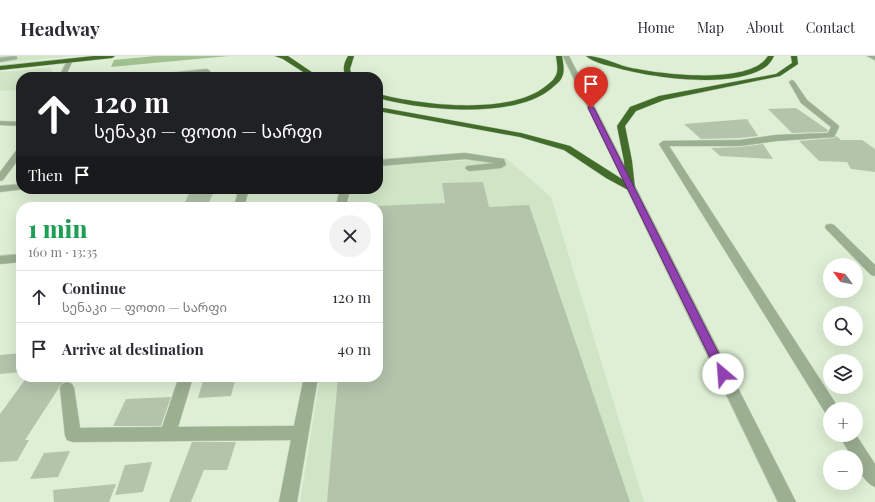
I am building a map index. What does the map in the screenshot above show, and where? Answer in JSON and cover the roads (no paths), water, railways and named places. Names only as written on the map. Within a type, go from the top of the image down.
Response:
[{"type":"highway","points":[[0,68],[112,56]]},
{"type":"highway","points":[[278,56],[285,57],[308,72]]},
{"type":"highway","points":[[347,72],[347,63],[351,56]]},
{"type":"highway","points":[[383,97],[412,104],[456,108],[504,104],[542,92],[551,86],[558,79],[560,73],[559,56]]},
{"type":"highway","points":[[589,56],[608,64],[643,72],[691,77],[745,73],[763,67],[771,56]]},
{"type":"highway","points":[[630,188],[628,161],[621,126],[634,109],[662,98],[778,75],[795,64],[794,56]]},
{"type":"highway","points":[[383,110],[521,135],[567,148],[630,188]]},
{"type":"street","points":[[566,56],[630,188],[788,502]]},
{"type":"street","points":[[870,56],[875,58]]},
{"type":"street","points":[[0,60],[16,57]]},
{"type":"street","points":[[9,67],[16,57]]},
{"type":"street","points":[[64,72],[70,60]]},
{"type":"street","points":[[792,82],[804,101],[835,127],[830,134],[776,138],[740,143],[663,144],[827,402]]},
{"type":"street","points":[[0,123],[16,124]]},
{"type":"street","points":[[2,173],[16,156]]},
{"type":"street","points":[[383,162],[465,156],[501,161],[501,165],[470,168]]},
{"type":"street","points":[[0,189],[16,188]]},
{"type":"street","points":[[830,227],[875,272]]},
{"type":"street","points":[[0,260],[16,258]]},
{"type":"street","points":[[168,434],[184,382]]},
{"type":"street","points":[[288,502],[310,382]]},
{"type":"street","points":[[67,388],[73,435],[301,433]]},
{"type":"street","points":[[851,442],[875,479]]}]
